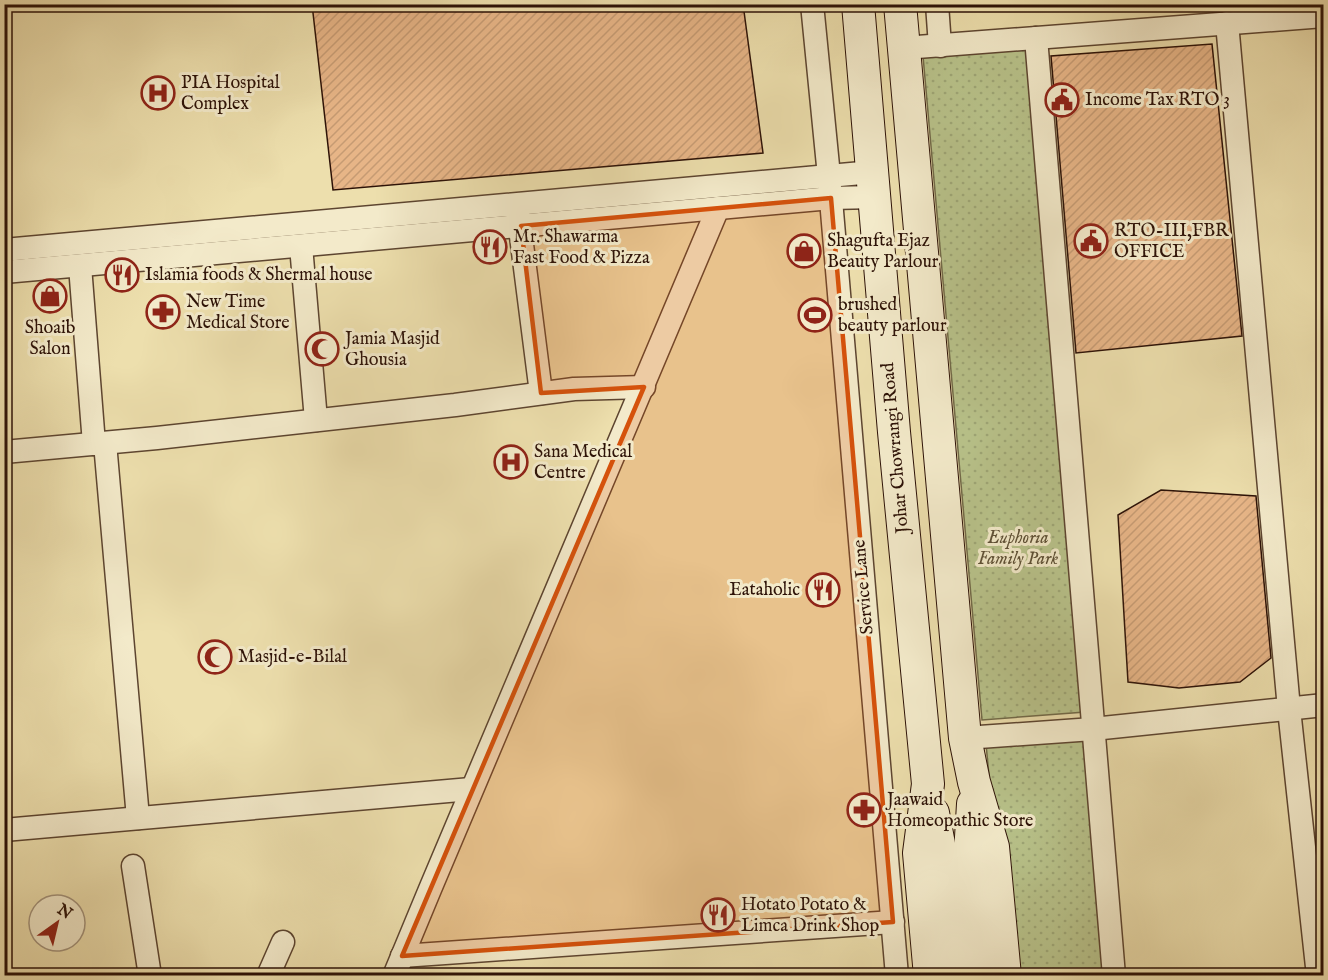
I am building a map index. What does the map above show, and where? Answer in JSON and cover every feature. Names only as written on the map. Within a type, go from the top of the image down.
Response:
[{"type":"main road","name":"Johar Chowrangi Road","points":[[858,4],[894,432],[928,784],[941,855],[953,975]]},
{"type":"main road","points":[[900,4],[965,738],[974,782],[993,847],[1005,975]]},
{"type":"main road","points":[[974,782],[970,854],[980,975]]},
{"type":"main road","name":"Johar Chowrangi Road","points":[[928,784],[919,853],[930,975]]},
{"type":"street","name":"Service Lane","points":[[813,4],[897,975]]},
{"type":"street","points":[[937,4],[940,46]]},
{"type":"street","points":[[904,48],[1323,16]]},
{"type":"street","points":[[1227,23],[1289,709],[1318,975]]},
{"type":"street","points":[[1036,38],[1114,975]]},
{"type":"street","points":[[4,250],[518,215],[874,185]]},
{"type":"street","points":[[4,273],[301,246],[518,215],[718,208],[830,187]]},
{"type":"street","points":[[718,208],[398,966],[893,922]]},
{"type":"street","points":[[518,215],[541,393]]},
{"type":"street","points":[[301,246],[316,420]]},
{"type":"street","points":[[80,266],[138,818]]},
{"type":"street","points":[[4,452],[455,405],[574,389],[644,387]]},
{"type":"street","points":[[965,738],[1093,729],[1323,705]]},
{"type":"street","points":[[4,830],[471,789]]},
{"type":"street","points":[[134,866],[150,975]]},
{"type":"street","points":[[268,975],[283,942]]},
{"type":"highlighted area","points":[[831,198],[893,922],[402,956],[644,387],[541,393],[521,226]]},
{"type":"green space","name":"Euphoria Family Park","points":[[1026,49],[1085,712],[982,720],[923,56]]},
{"type":"green space","points":[[1085,736],[1107,975],[1008,975],[986,744]]},
{"type":"building","points":[[312,4],[743,4],[763,153],[333,190]]},
{"type":"building","points":[[1212,44],[1242,336],[1076,353],[1051,56]]},
{"type":"building","points":[[1161,490],[1256,496],[1271,658],[1240,682],[1179,688],[1128,682],[1118,515]]},
{"type":"place","name":"PIA Hospital Complex","points":[[158,93]]},
{"type":"place","name":"Income Tax RTO 3","points":[[1062,100]]},
{"type":"place","name":"RTO-III,FBR OFFICE","points":[[1091,241]]},
{"type":"place","name":"Mr. Shawarma Fast Food & Pizza","points":[[490,247]]},
{"type":"place","name":"Shagufta Ejaz Beauty Parlour","points":[[804,251]]},
{"type":"place","name":"Islamia foods & Shermal house","points":[[122,275]]},
{"type":"place","name":"Shoaib Salon","points":[[50,296]]},
{"type":"place","name":"New Time Medical Store","points":[[163,312]]},
{"type":"place","name":"brushed beauty parlour","points":[[815,315]]},
{"type":"place","name":"Jamia Masjid Ghousia","points":[[322,349]]},
{"type":"place","name":"Sana Medical Centre","points":[[511,462]]},
{"type":"place","name":"Eataholic","points":[[823,590]]},
{"type":"place","name":"Masjid-e-Bilal","points":[[215,657]]},
{"type":"place","name":"Jaawaid Homeopathic Store","points":[[864,810]]},
{"type":"place","name":"Hotato Potato & Limca Drink Shop","points":[[718,915]]}]
